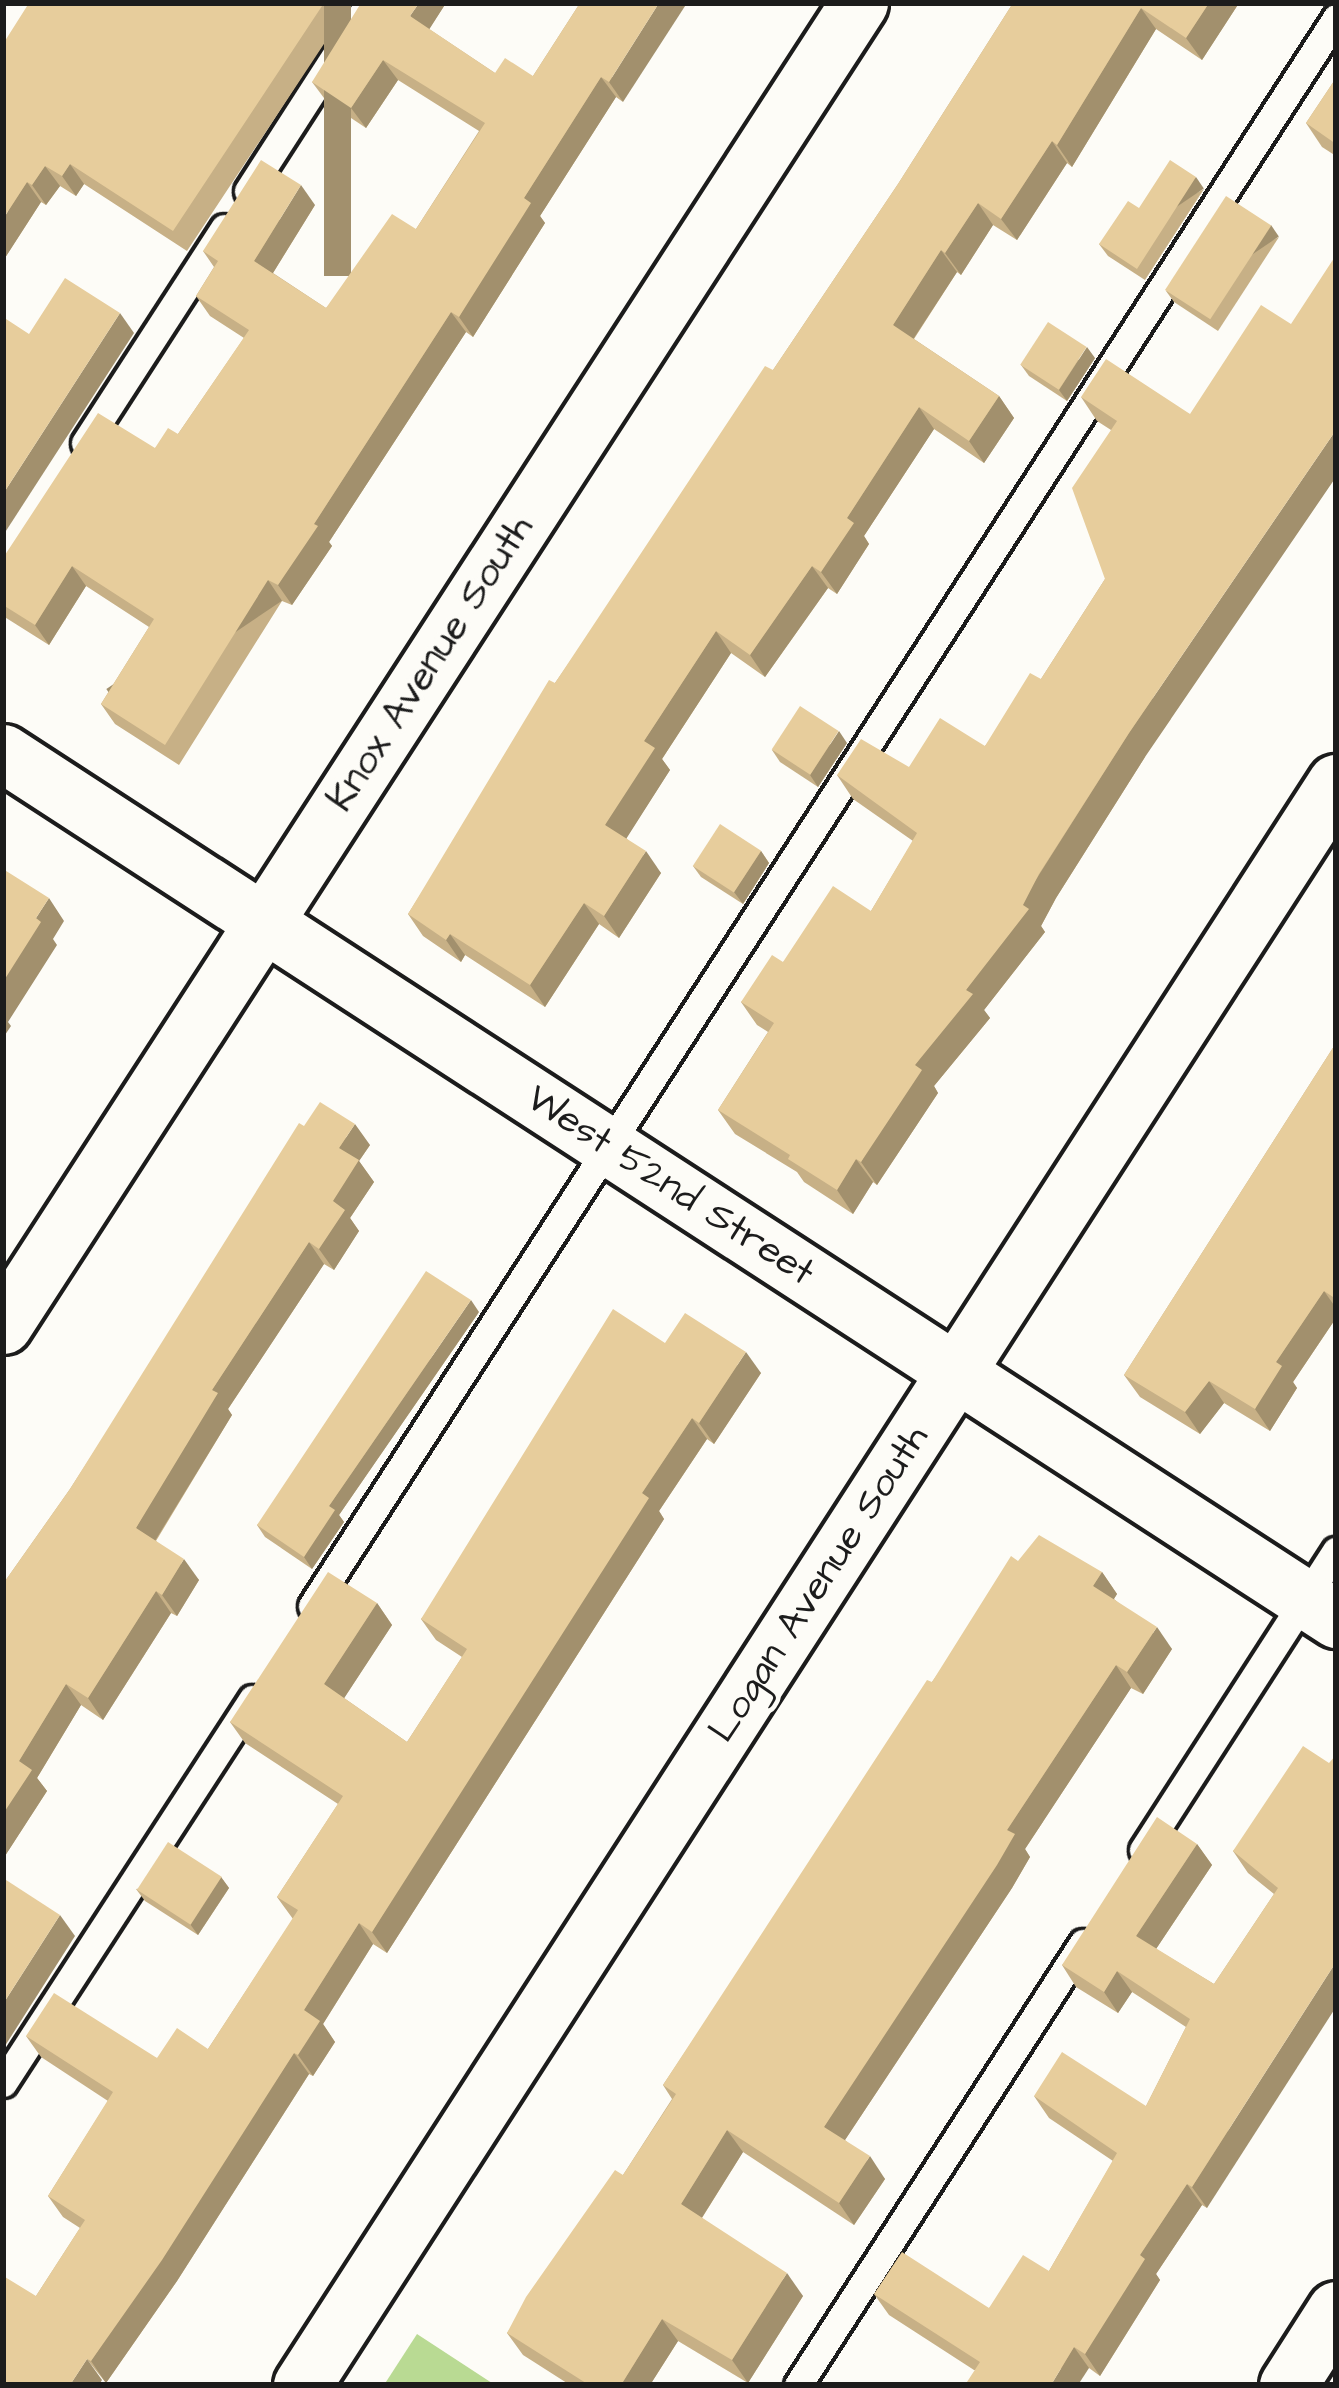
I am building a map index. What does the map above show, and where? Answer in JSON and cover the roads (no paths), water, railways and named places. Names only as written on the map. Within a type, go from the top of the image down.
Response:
[{"type":"street","name":"Knox Avenue South","points":[[3,1325],[859,3]]},
{"type":"street","name":"West 52nd Street","points":[[3,754],[1320,1609]]},
{"type":"street","name":"Logan Avenue South","points":[[302,2385],[1336,783]]},
{"type":"street","points":[[1288,2385],[1336,2310]]},
{"type":"lane","points":[[66,471],[369,3]]},
{"type":"lane","points":[[290,1640],[1336,18]]},
{"type":"lane","points":[[1131,1869],[1320,1609],[1336,1551]]},
{"type":"lane","points":[[3,2083],[264,1680]]},
{"type":"lane","points":[[798,2385],[1092,1929]]}]
